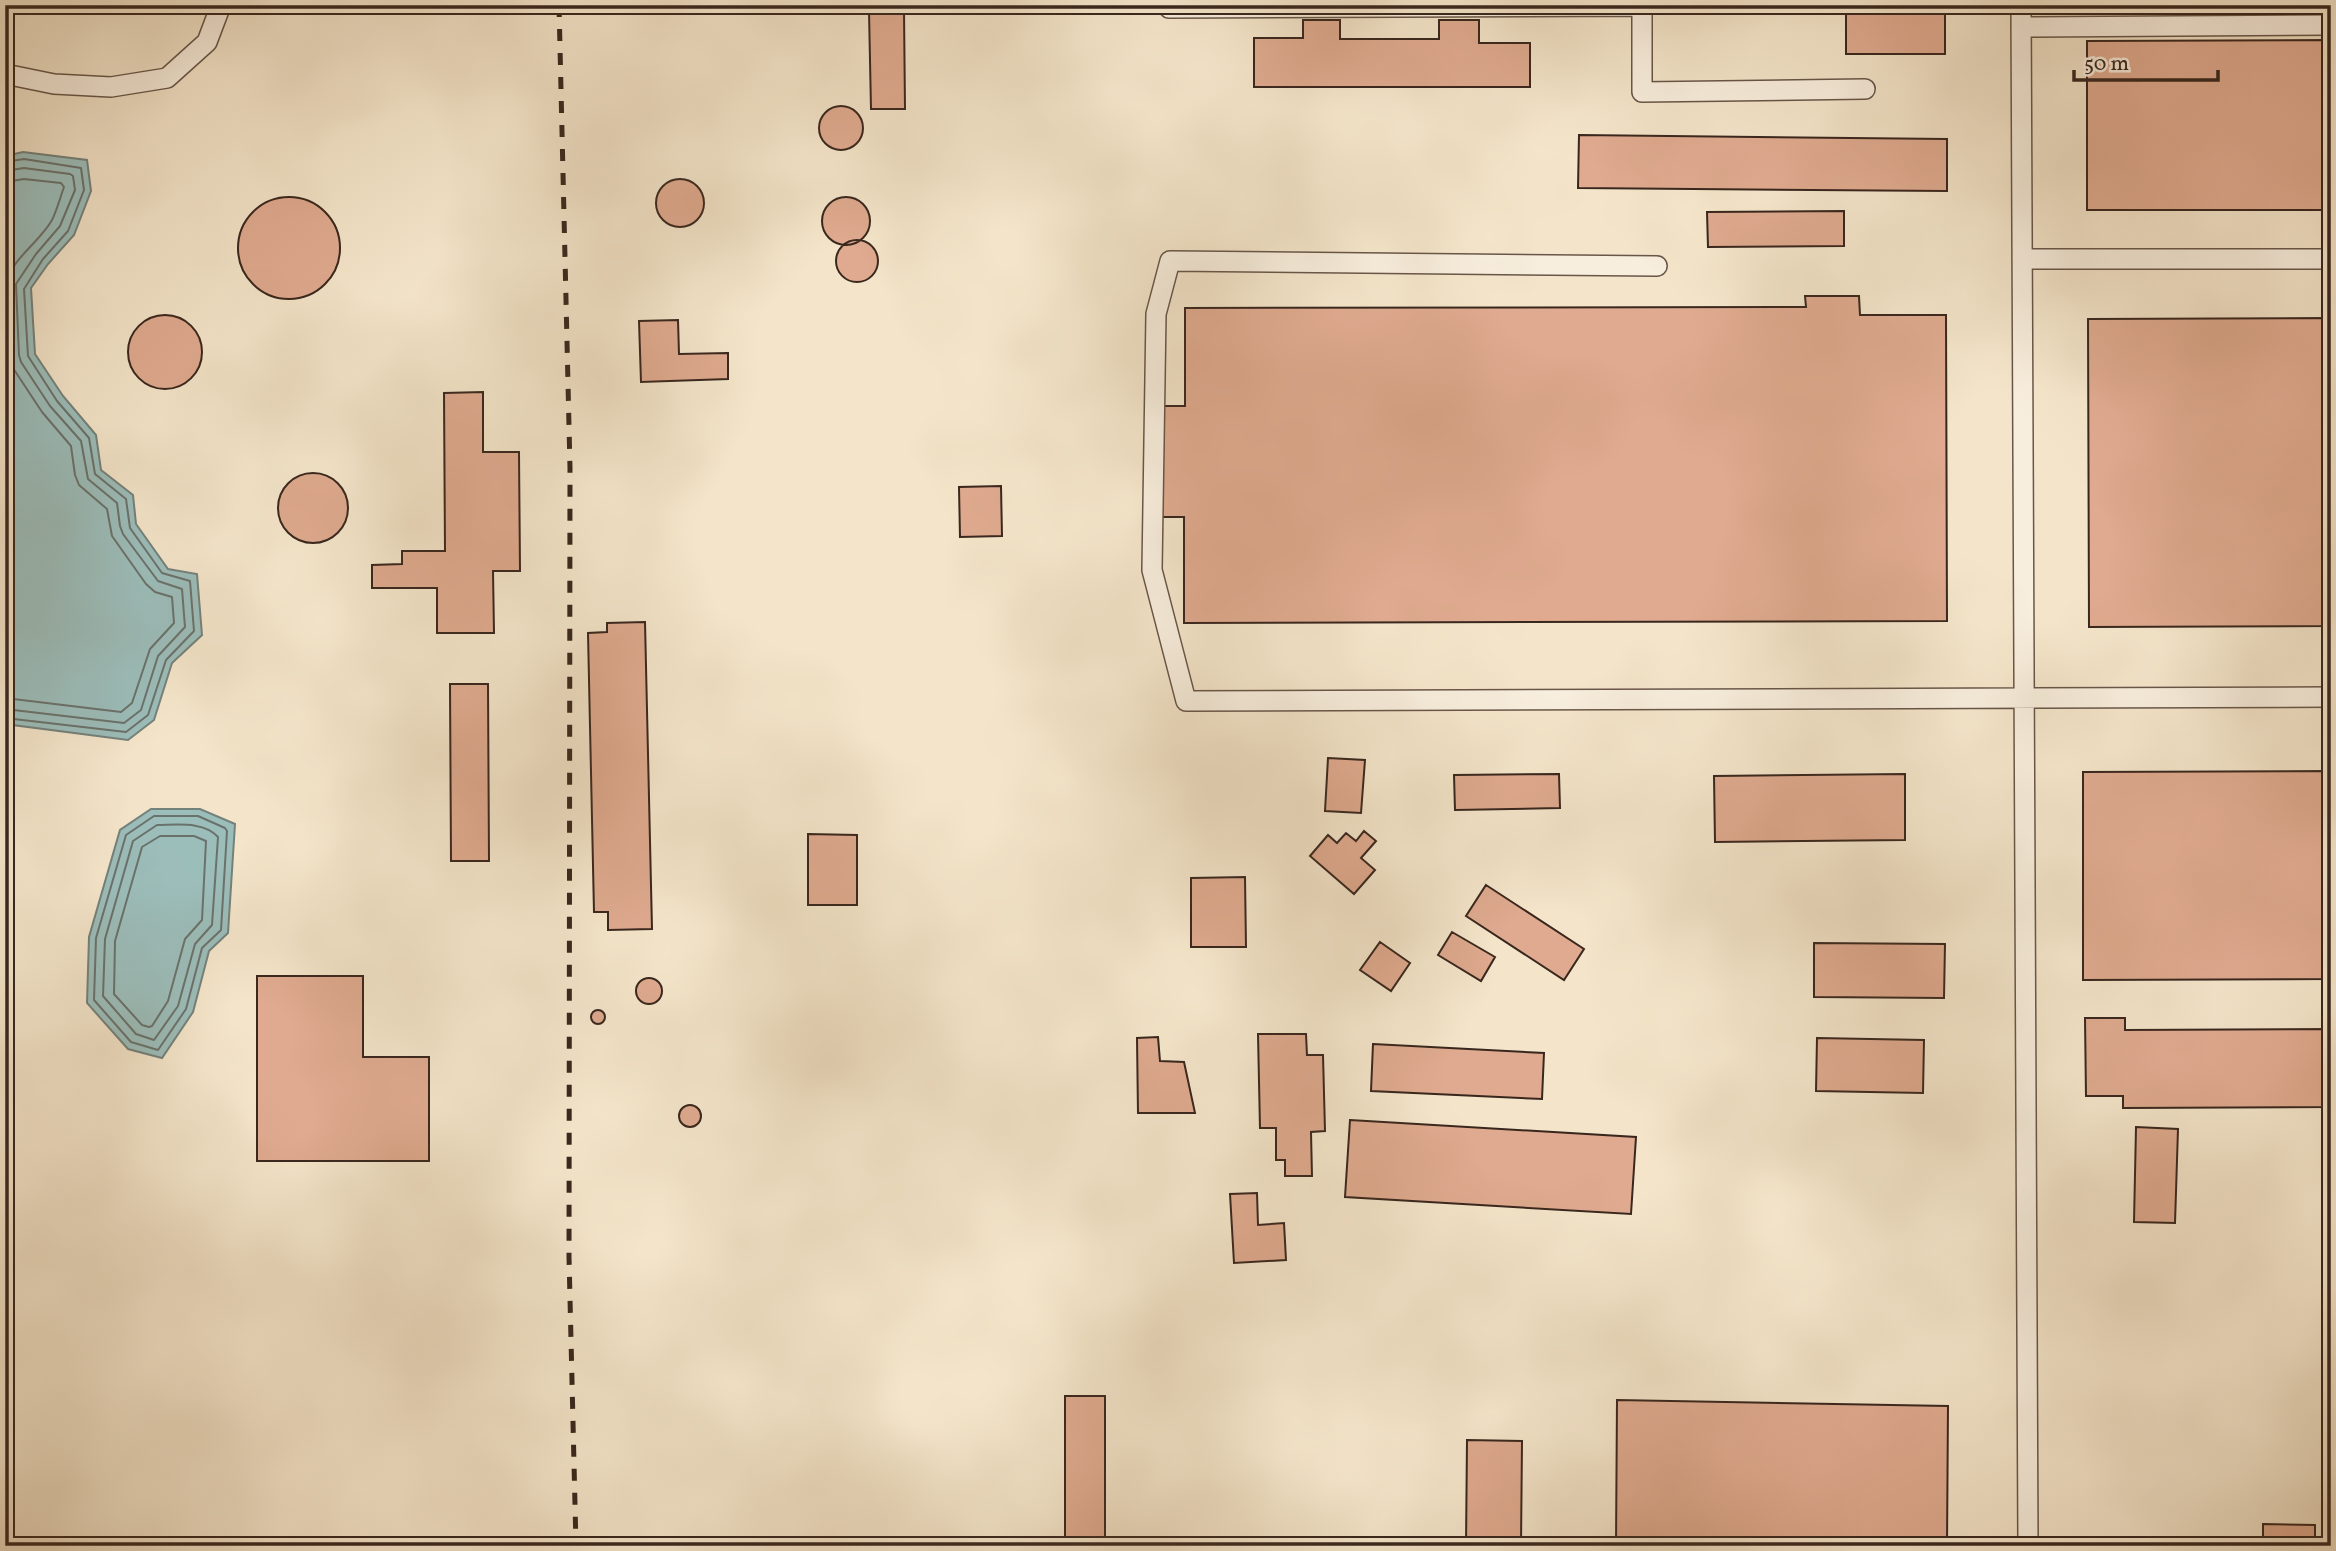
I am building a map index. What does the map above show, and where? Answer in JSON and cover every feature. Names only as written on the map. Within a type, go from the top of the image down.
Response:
[{"type":"lane","points":[[5,74],[54,84],[111,87],[167,78],[208,42],[221,5]]},
{"type":"lane","points":[[2021,5],[2028,1546]]},
{"type":"lane","points":[[1169,8],[1642,6],[1642,92],[1865,89]]},
{"type":"lane","points":[[2021,27],[2331,25]]},
{"type":"lane","points":[[2022,259],[2331,259]]},
{"type":"lane","points":[[1657,266],[1170,261],[1156,314],[1152,570],[1186,701],[2331,696]]},
{"type":"water","points":[[23,152],[87,160],[91,191],[74,235],[31,288],[35,354],[63,396],[96,435],[101,470],[133,495],[136,524],[168,569],[197,574],[202,635],[172,663],[154,720],[128,740],[5,724],[5,156]]},
{"type":"water","points":[[151,809],[200,809],[235,824],[228,933],[209,951],[193,1012],[162,1058],[128,1049],[87,1003],[89,937],[120,830]]},
{"type":"building","points":[[1846,5],[1945,5],[1945,54],[1846,54]]},
{"type":"building","points":[[2092,5],[2331,5],[2331,8],[2092,10]]},
{"type":"building","points":[[904,10],[905,109],[871,109],[869,11]]},
{"type":"building","points":[[1303,20],[1340,20],[1340,39],[1439,39],[1439,20],[1479,20],[1479,43],[1530,43],[1530,87],[1254,87],[1254,38],[1303,38]]},
{"type":"building","points":[[2331,40],[2331,210],[2087,210],[2087,41]]},
{"type":"building","points":[[841,106],[850,107],[857,112],[862,119],[862,137],[857,144],[850,149],[841,150],[832,149],[825,144],[820,137],[819,128],[820,119],[825,112],[832,107]]},
{"type":"building","points":[[1579,135],[1947,139],[1947,191],[1578,188]]},
{"type":"building","points":[[680,179],[697,186],[704,203],[697,220],[680,227],[663,220],[656,203],[663,186]]},
{"type":"building","points":[[289,197],[318,205],[332,219],[340,248],[332,277],[318,291],[289,299],[260,291],[246,277],[238,248],[246,219],[260,205]]},
{"type":"building","points":[[846,197],[863,204],[870,221],[863,238],[846,245],[829,238],[822,221],[829,204]]},
{"type":"building","points":[[1844,211],[1844,246],[1708,247],[1707,212]]},
{"type":"building","points":[[857,240],[872,246],[878,261],[872,276],[857,282],[842,276],[836,261],[842,246]]},
{"type":"building","points":[[1805,296],[1859,296],[1860,315],[1946,315],[1947,621],[1184,623],[1184,517],[1161,517],[1161,406],[1185,406],[1185,308],[1806,307]]},
{"type":"building","points":[[165,315],[179,318],[191,326],[199,338],[202,352],[199,366],[191,378],[179,386],[165,389],[151,386],[139,378],[131,366],[128,352],[131,338],[139,326],[151,318]]},
{"type":"building","points":[[2331,318],[2331,626],[2089,627],[2088,319]]},
{"type":"building","points":[[678,320],[679,354],[728,353],[728,379],[641,382],[639,321]]},
{"type":"building","points":[[483,392],[483,452],[519,452],[520,571],[493,571],[494,633],[437,633],[437,588],[372,588],[372,565],[402,564],[402,551],[445,551],[444,393]]},
{"type":"building","points":[[313,473],[338,483],[348,508],[338,533],[313,543],[288,533],[278,508],[288,483]]},
{"type":"building","points":[[1001,486],[1002,536],[960,537],[959,487]]},
{"type":"building","points":[[645,622],[652,929],[608,930],[608,912],[594,912],[588,633],[607,632],[607,623]]},
{"type":"building","points":[[450,684],[488,684],[489,861],[451,861]]},
{"type":"building","points":[[1328,758],[1365,760],[1361,813],[1325,811]]},
{"type":"building","points":[[2331,771],[2331,979],[2083,980],[2083,772]]},
{"type":"building","points":[[1559,774],[1560,808],[1455,810],[1454,775]]},
{"type":"building","points":[[1905,774],[1905,840],[1715,842],[1714,776]]},
{"type":"building","points":[[1364,831],[1376,841],[1361,858],[1375,870],[1354,894],[1310,856],[1328,835],[1337,843],[1346,833],[1356,841]]},
{"type":"building","points":[[808,834],[857,835],[857,905],[808,905]]},
{"type":"building","points":[[1245,877],[1246,947],[1191,947],[1191,878]]},
{"type":"building","points":[[1486,885],[1584,949],[1564,980],[1466,916]]},
{"type":"building","points":[[1452,932],[1495,957],[1481,981],[1438,955]]},
{"type":"building","points":[[1380,942],[1410,963],[1391,991],[1360,970]]},
{"type":"building","points":[[1814,943],[1945,944],[1944,998],[1814,997]]},
{"type":"building","points":[[257,976],[363,976],[363,1057],[429,1057],[429,1161],[257,1161]]},
{"type":"building","points":[[649,978],[658,982],[662,991],[658,1000],[649,1004],[640,1000],[636,991],[640,982]]},
{"type":"building","points":[[595,1010],[601,1010],[605,1017],[601,1024],[595,1024],[591,1020],[591,1014]]},
{"type":"building","points":[[2085,1018],[2125,1018],[2125,1030],[2331,1029],[2331,1107],[2123,1108],[2123,1096],[2086,1096]]},
{"type":"building","points":[[1258,1034],[1306,1034],[1307,1055],[1323,1055],[1325,1131],[1311,1132],[1312,1176],[1285,1176],[1285,1160],[1276,1160],[1276,1128],[1260,1128]]},
{"type":"building","points":[[1158,1037],[1160,1061],[1184,1062],[1195,1113],[1138,1113],[1137,1038]]},
{"type":"building","points":[[1817,1038],[1924,1040],[1923,1093],[1816,1091]]},
{"type":"building","points":[[1373,1044],[1544,1053],[1542,1099],[1371,1091]]},
{"type":"building","points":[[690,1105],[698,1108],[701,1116],[698,1124],[690,1127],[682,1124],[679,1116],[682,1108]]},
{"type":"building","points":[[1350,1120],[1636,1137],[1631,1214],[1345,1197]]},
{"type":"building","points":[[2136,1127],[2178,1129],[2175,1223],[2134,1222]]},
{"type":"building","points":[[1257,1193],[1258,1225],[1284,1223],[1286,1260],[1234,1263],[1230,1194]]},
{"type":"building","points":[[1065,1396],[1105,1396],[1105,1546],[1065,1546]]},
{"type":"building","points":[[1617,1400],[1948,1406],[1947,1546],[1616,1546]]},
{"type":"building","points":[[1467,1440],[1522,1441],[1521,1546],[1466,1546]]},
{"type":"building","points":[[2263,1524],[2315,1525],[2315,1546],[2263,1546]]},
{"type":"railway","points":[[559,5],[570,468],[569,1257],[576,1546]]}]
